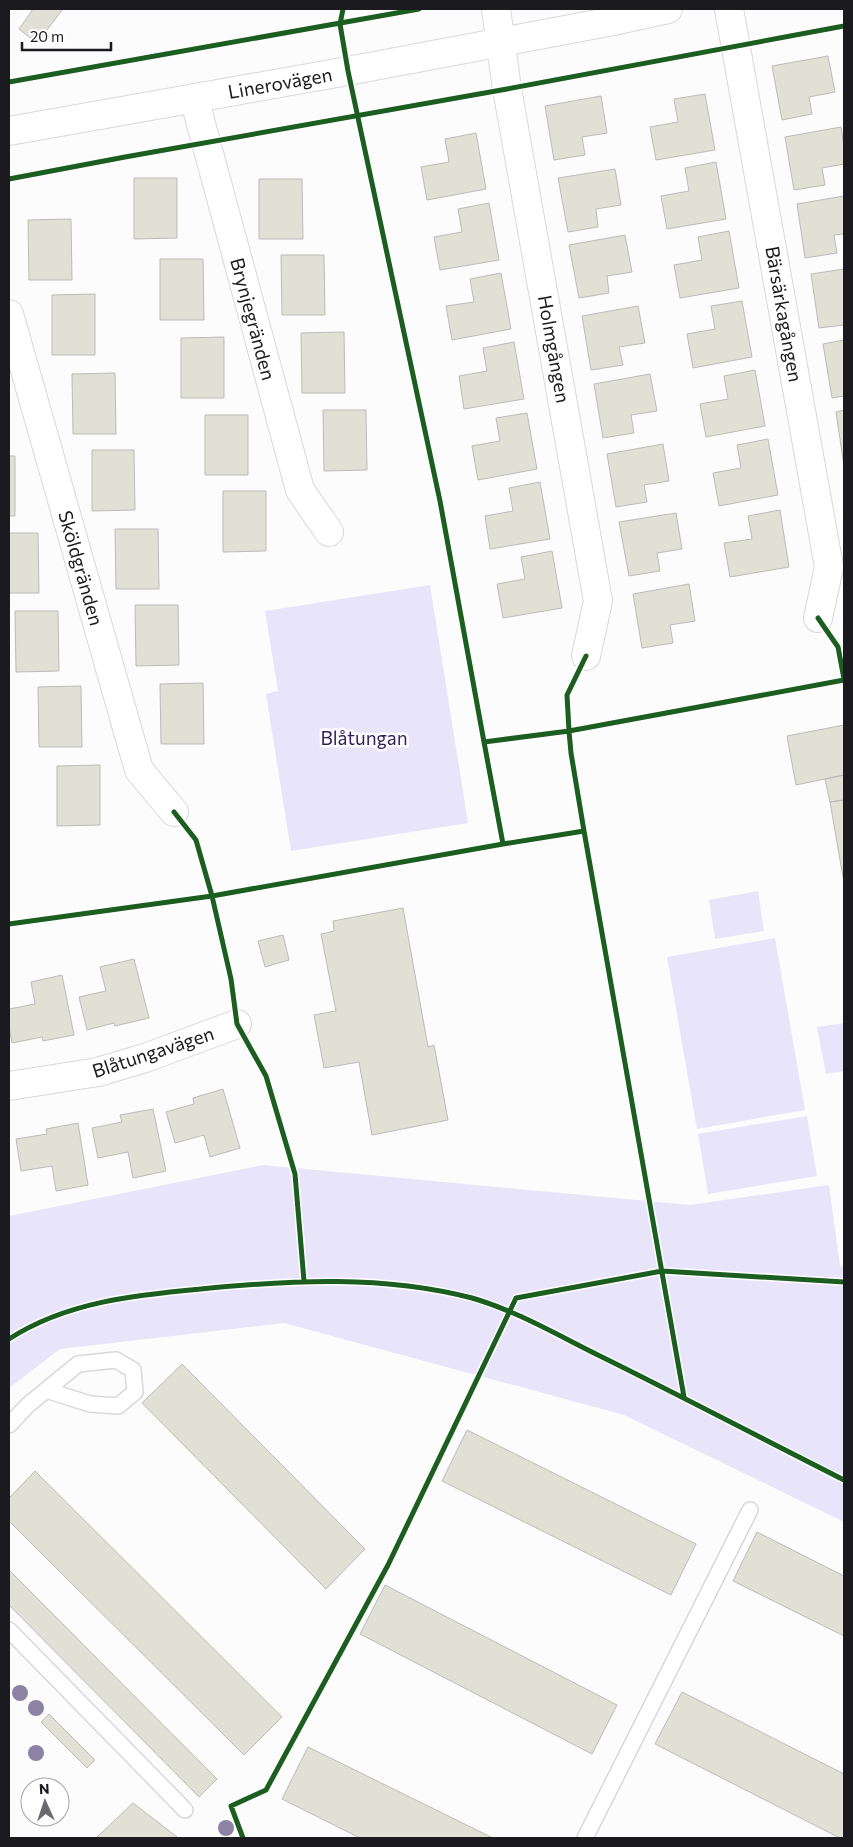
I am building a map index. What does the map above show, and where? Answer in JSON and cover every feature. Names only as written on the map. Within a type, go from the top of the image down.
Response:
[{"type":"street","name":"Holmgången","points":[[496,9],[507,89],[598,601],[586,656]]},
{"type":"street","name":"Linerovägen","points":[[9,131],[500,42],[668,9]]},
{"type":"street","name":"Bärsärkagången","points":[[729,9],[829,568],[818,618]]},
{"type":"street","name":"Brynjegränden","points":[[194,98],[300,490],[329,532]]},
{"type":"street","name":"Sköldgränden","points":[[9,314],[139,770],[174,812]]},
{"type":"street","name":"Blåtungavägen","points":[[9,1086],[98,1072],[145,1058],[237,1024]]},
{"type":"lane","points":[[9,1425],[28,1405],[46,1390],[78,1364],[116,1360],[133,1370],[135,1392],[118,1406],[90,1404],[46,1390]]},
{"type":"lane","points":[[585,1838],[750,1510]]},
{"type":"lane","points":[[9,1630],[134,1764],[185,1810]]},
{"type":"green space","name":"Blåtungan","points":[[430,585],[468,823],[291,851],[266,694],[278,691],[265,611]]},
{"type":"green space","points":[[758,891],[764,931],[715,939],[709,900]]},
{"type":"green space","points":[[775,938],[805,1110],[697,1129],[667,957]]},
{"type":"green space","points":[[844,1023],[844,1071],[826,1074],[817,1027]]},
{"type":"green space","points":[[807,1116],[817,1176],[708,1194],[698,1134]]},
{"type":"green space","points":[[263,1165],[690,1205],[829,1185],[840,1266],[844,1266],[844,1522],[624,1415],[284,1323],[60,1349],[9,1388],[9,1216]]},
{"type":"building","points":[[33,9],[63,9],[37,43],[19,29]]},
{"type":"building","points":[[828,56],[835,92],[809,97],[812,114],[782,120],[772,66]]},
{"type":"building","points":[[705,94],[715,150],[656,160],[650,127],[678,122],[674,99]]},
{"type":"building","points":[[601,96],[607,133],[582,137],[585,155],[554,160],[545,106]]},
{"type":"building","points":[[841,127],[844,164],[822,168],[825,185],[794,190],[785,137]]},
{"type":"building","points":[[476,133],[486,189],[427,200],[421,167],[449,162],[445,139]]},
{"type":"building","points":[[716,162],[726,219],[667,229],[661,196],[689,191],[685,168]]},
{"type":"building","points":[[615,169],[621,205],[596,209],[598,227],[568,232],[558,178]]},
{"type":"building","points":[[134,178],[177,178],[177,238],[134,239]]},
{"type":"building","points":[[259,179],[302,179],[303,239],[259,239]]},
{"type":"building","points":[[844,196],[844,234],[834,235],[837,253],[805,258],[797,204]]},
{"type":"building","points":[[489,203],[499,260],[440,270],[434,237],[462,232],[458,209]]},
{"type":"building","points":[[71,219],[72,280],[29,280],[28,220]]},
{"type":"building","points":[[729,231],[739,288],[680,298],[674,265],[702,260],[698,237]]},
{"type":"building","points":[[625,235],[632,272],[607,276],[609,293],[579,298],[569,245]]},
{"type":"building","points":[[281,255],[324,255],[325,315],[282,315]]},
{"type":"building","points":[[160,259],[203,259],[204,320],[160,320]]},
{"type":"building","points":[[844,269],[844,325],[819,328],[811,274]]},
{"type":"building","points":[[501,273],[511,329],[452,340],[446,306],[474,302],[470,279]]},
{"type":"building","points":[[95,294],[95,355],[52,355],[52,295]]},
{"type":"building","points":[[742,301],[752,357],[693,368],[687,334],[715,329],[711,306]]},
{"type":"building","points":[[638,306],[645,343],[619,347],[623,365],[591,370],[582,316]]},
{"type":"building","points":[[344,332],[345,393],[302,393],[301,333]]},
{"type":"building","points":[[224,337],[224,398],[181,398],[181,338]]},
{"type":"building","points":[[844,340],[844,396],[832,398],[823,344]]},
{"type":"building","points":[[514,342],[524,399],[464,409],[459,376],[487,371],[483,348]]},
{"type":"building","points":[[755,370],[765,426],[706,437],[700,404],[728,399],[724,376]]},
{"type":"building","points":[[115,373],[116,434],[73,434],[72,374]]},
{"type":"building","points":[[650,374],[657,411],[631,415],[634,433],[603,438],[594,384]]},
{"type":"building","points":[[323,410],[366,410],[367,470],[324,471]]},
{"type":"building","points":[[844,410],[844,466],[836,412]]},
{"type":"building","points":[[527,413],[537,469],[478,480],[472,446],[500,441],[496,418]]},
{"type":"building","points":[[205,415],[248,415],[248,475],[205,475]]},
{"type":"building","points":[[768,439],[778,495],[719,506],[713,473],[741,468],[737,445]]},
{"type":"building","points":[[663,444],[669,481],[644,485],[647,502],[616,507],[607,454]]},
{"type":"building","points":[[92,450],[134,450],[135,510],[92,511]]},
{"type":"building","points":[[9,456],[15,456],[15,516],[9,516]]},
{"type":"building","points":[[540,482],[550,539],[490,549],[485,516],[513,511],[509,488]]},
{"type":"building","points":[[223,491],[266,491],[266,551],[223,552]]},
{"type":"building","points":[[780,510],[789,567],[730,577],[724,543],[752,539],[748,516]]},
{"type":"building","points":[[676,513],[682,549],[657,553],[660,571],[629,576],[619,522]]},
{"type":"building","points":[[115,529],[158,529],[159,589],[116,589]]},
{"type":"building","points":[[9,533],[38,533],[39,593],[9,593]]},
{"type":"building","points":[[552,551],[562,608],[503,618],[497,584],[525,579],[521,557]]},
{"type":"building","points":[[689,584],[695,621],[670,625],[673,643],[642,648],[633,594]]},
{"type":"building","points":[[135,605],[178,605],[179,665],[136,666]]},
{"type":"building","points":[[15,611],[58,611],[59,671],[16,672]]},
{"type":"building","points":[[203,683],[204,744],[161,744],[160,684]]},
{"type":"building","points":[[81,686],[82,747],[39,747],[38,687]]},
{"type":"building","points":[[844,725],[844,775],[796,785],[787,736]]},
{"type":"building","points":[[100,765],[100,825],[57,826],[57,766]]},
{"type":"building","points":[[844,775],[844,800],[830,802],[825,779]]},
{"type":"building","points":[[844,800],[844,883],[830,802]]},
{"type":"building","points":[[403,908],[428,1047],[434,1045],[448,1120],[372,1135],[359,1062],[324,1068],[314,1015],[336,1011],[321,934],[334,931],[333,921]]},
{"type":"building","points":[[283,935],[289,960],[265,967],[258,941]]},
{"type":"building","points":[[134,959],[149,1018],[115,1026],[114,1023],[87,1030],[79,997],[106,991],[100,967]]},
{"type":"building","points":[[62,975],[74,1035],[43,1041],[42,1037],[12,1043],[9,1027],[9,1009],[35,1004],[31,982]]},
{"type":"building","points":[[223,1089],[240,1148],[210,1157],[204,1135],[175,1143],[166,1112],[194,1104],[193,1098]]},
{"type":"building","points":[[153,1109],[166,1171],[133,1178],[128,1152],[98,1158],[92,1128],[122,1122],[120,1115]]},
{"type":"building","points":[[78,1123],[88,1185],[56,1191],[52,1166],[21,1171],[16,1139],[47,1134],[46,1129]]},
{"type":"building","points":[[182,1364],[365,1549],[326,1589],[142,1403]]},
{"type":"building","points":[[467,1430],[696,1544],[671,1595],[442,1481]]},
{"type":"building","points":[[35,1471],[282,1717],[244,1755],[9,1521],[9,1498]]},
{"type":"building","points":[[757,1532],[844,1576],[844,1636],[733,1581]]},
{"type":"building","points":[[9,1570],[217,1779],[199,1797],[9,1605]]},
{"type":"building","points":[[385,1585],[617,1705],[592,1754],[360,1634]]},
{"type":"building","points":[[682,1692],[844,1774],[844,1838],[840,1838],[655,1744]]},
{"type":"building","points":[[49,1714],[95,1760],[87,1768],[41,1722]]},
{"type":"building","points":[[308,1747],[493,1838],[360,1838],[282,1799]]},
{"type":"building","points":[[133,1803],[177,1837],[177,1838],[96,1838]]},
{"type":"cycle path","points":[[343,9],[340,24],[348,71],[440,501],[484,742],[569,731],[567,695],[586,656]]},
{"type":"cycle path","points":[[9,82],[419,9]]},
{"type":"cycle path","points":[[9,179],[844,26]]},
{"type":"cycle path","points":[[818,618],[838,647],[844,679]]},
{"type":"cycle path","points":[[684,1397],[584,831],[569,731],[844,680]]},
{"type":"cycle path","points":[[484,742],[503,844]]},
{"type":"cycle path","points":[[174,812],[196,840],[212,896],[231,979],[237,1024],[266,1076],[295,1174],[304,1281]]},
{"type":"cycle path","points":[[9,924],[212,896],[584,831]]},
{"type":"cycle path","points":[[243,1838],[231,1806],[266,1790],[388,1565],[516,1298],[662,1271],[844,1282]]},
{"type":"cycle path","points":[[9,1339],[31,1326],[54,1316],[102,1302],[151,1294],[269,1283],[303,1282],[371,1283],[439,1291],[489,1303],[522,1317],[844,1480]]}]
